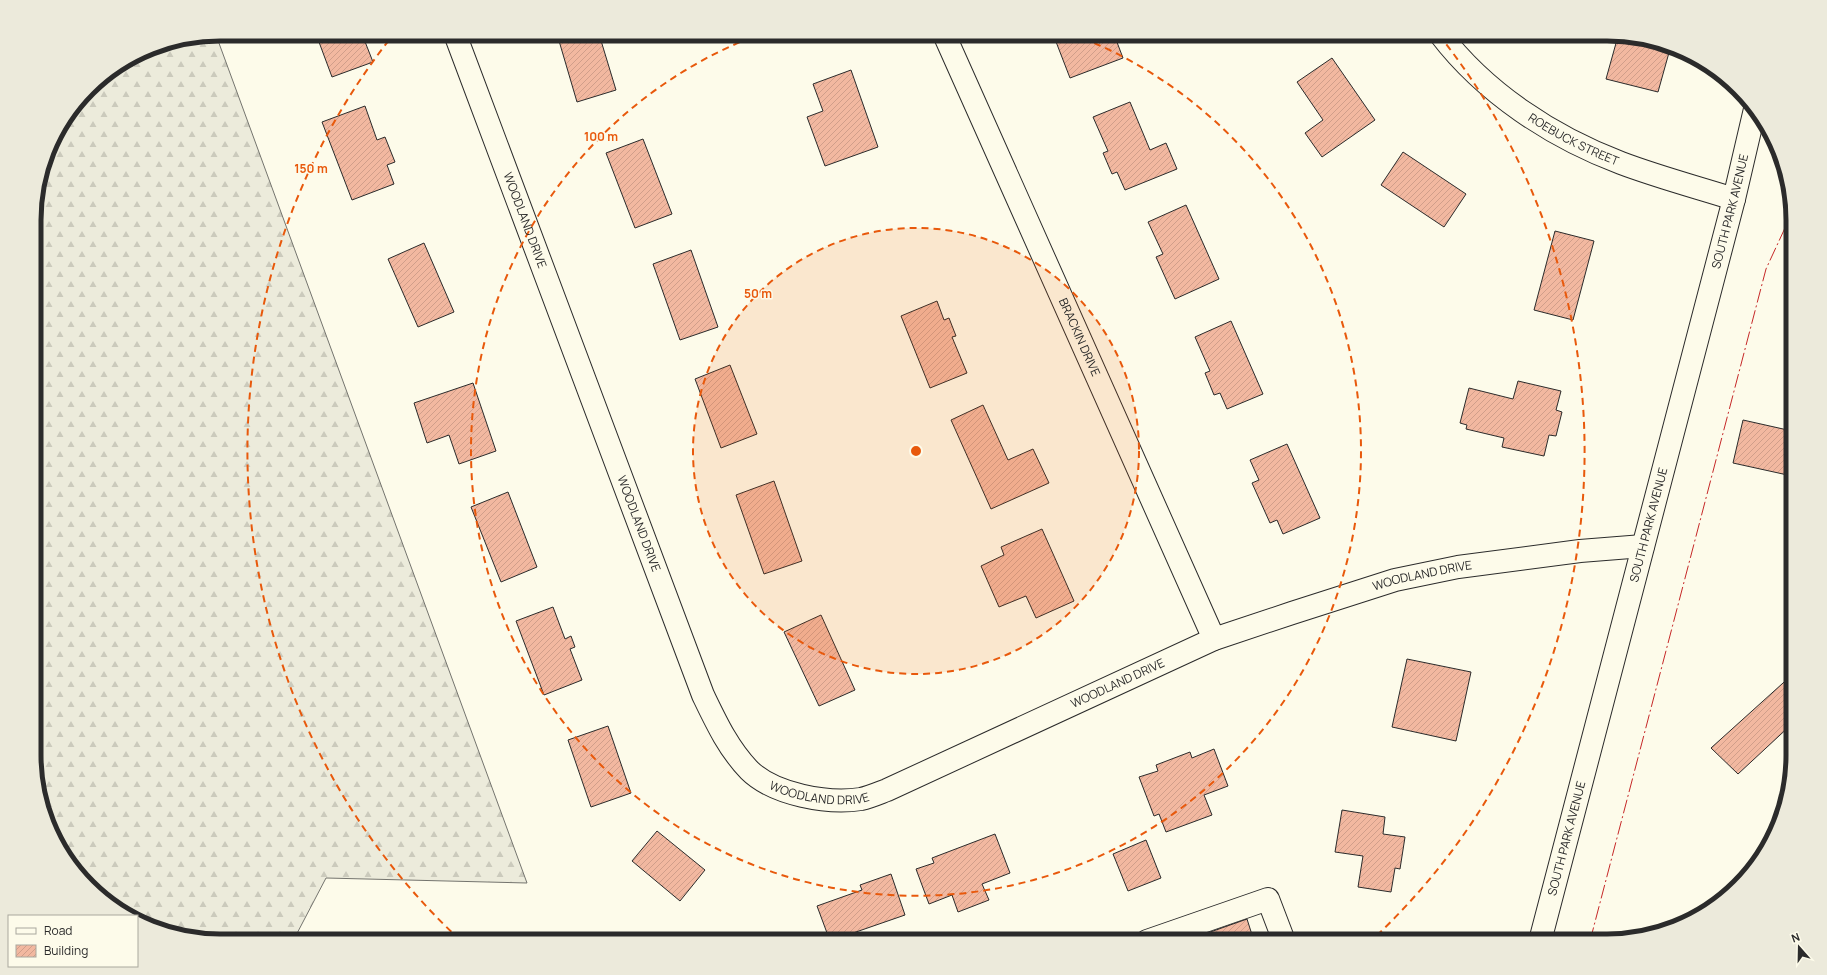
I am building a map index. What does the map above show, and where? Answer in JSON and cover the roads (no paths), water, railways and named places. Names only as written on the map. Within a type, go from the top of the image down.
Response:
[{"type":"street","name":"WOODLAND DRIVE","points":[[458,41],[703,695],[717,725],[730,747],[750,771],[774,786],[805,797],[835,801],[863,798],[888,790],[1214,639],[1292,613],[1395,580],[1458,566],[1580,550],[1643,546]]},
{"type":"street","name":"BRACKIN DRIVE","points":[[947,41],[1214,639]]},
{"type":"street","name":"ROEBUCK STREET","points":[[1446,41],[1476,73],[1511,104],[1560,135],[1620,163],[1734,199]]},
{"type":"street","name":"SOUTH PARK AVENUE","points":[[1542,934],[1734,199],[1753,116]]},
{"type":"street","points":[[1167,934],[1268,899],[1281,934]]}]
